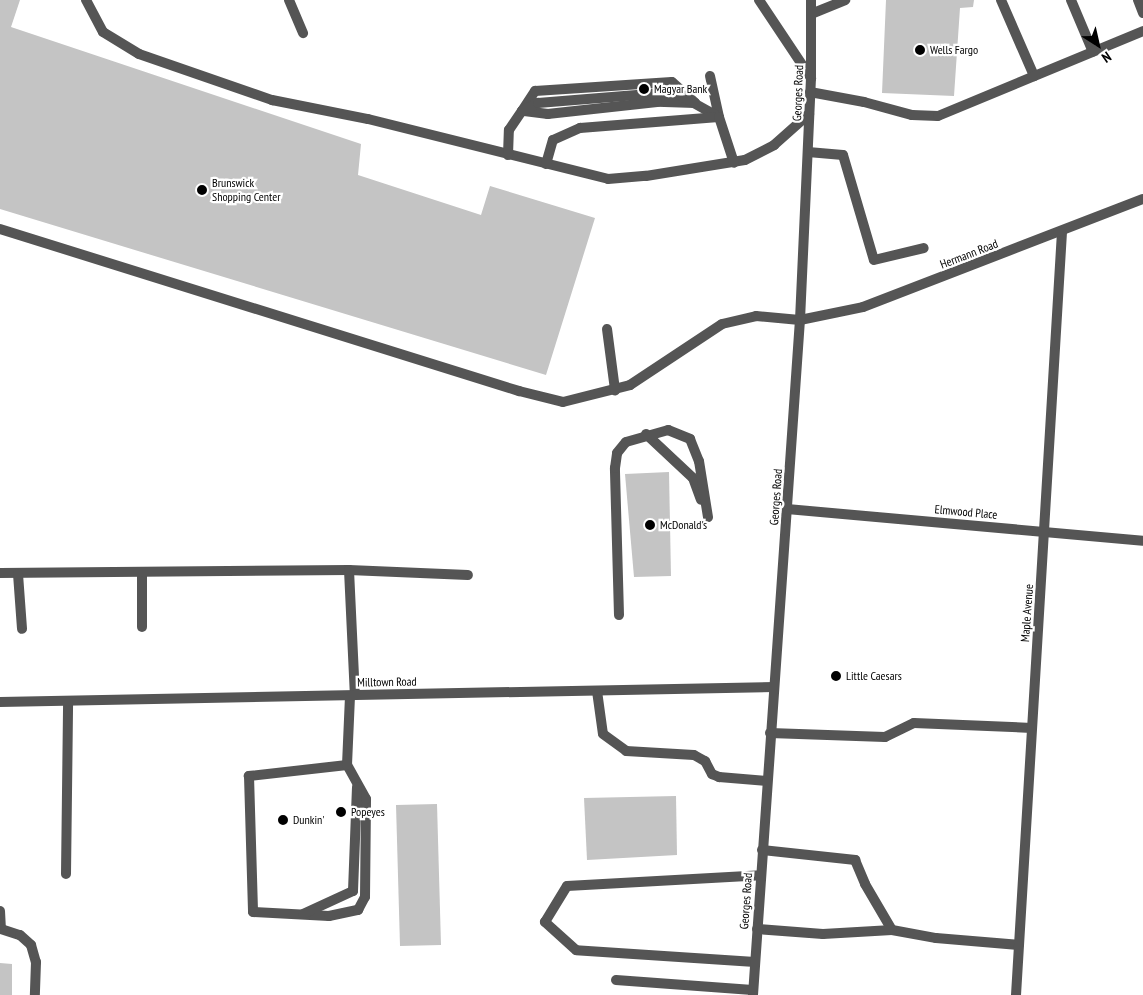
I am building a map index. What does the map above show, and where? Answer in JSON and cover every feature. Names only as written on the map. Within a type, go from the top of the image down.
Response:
[{"type":"street","points":[[86,0],[103,32],[139,54],[272,100],[368,119],[608,179],[734,163],[774,145],[810,114]]},
{"type":"street","points":[[289,0],[302,33]]},
{"type":"street","points":[[759,0],[811,78]]},
{"type":"street","name":"Georges Road","points":[[753,993],[800,320],[810,114],[811,0]]},
{"type":"street","points":[[811,14],[845,0]]},
{"type":"street","points":[[1001,0],[1034,76]]},
{"type":"street","points":[[1071,0],[1093,52]]},
{"type":"street","points":[[1138,0],[1143,13]]},
{"type":"street","points":[[810,92],[864,102],[912,116],[938,116],[1143,31]]},
{"type":"street","points":[[710,76],[719,117],[734,163]]},
{"type":"street","points":[[508,155],[509,130],[522,111],[538,103],[674,92],[719,117]]},
{"type":"street","points":[[546,164],[553,140],[580,128],[719,117]]},
{"type":"street","points":[[808,152],[843,155],[874,260],[924,248]]},
{"type":"street","name":"Hermann Road","points":[[0,229],[518,392],[563,402],[630,386],[722,324],[756,316],[800,320],[863,307],[1062,232],[1143,199]]},
{"type":"street","name":"Maple Avenue","points":[[1016,995],[1062,232]]},
{"type":"street","points":[[606,329],[615,390]]},
{"type":"street","points":[[619,614],[615,468],[617,453],[626,442],[646,434],[668,430],[690,439],[699,461],[708,517],[693,478],[646,434]]},
{"type":"street","name":"Elmwood Place","points":[[787,509],[1143,541]]},
{"type":"street","points":[[347,765],[250,776],[252,912],[329,916],[358,910],[365,897],[366,800],[357,787],[347,765],[353,695],[349,570]]},
{"type":"street","points":[[0,573],[349,570],[468,575]]},
{"type":"street","points":[[142,572],[142,627]]},
{"type":"street","points":[[18,574],[22,629]]},
{"type":"street","name":"Milltown Road","points":[[0,702],[774,687]]},
{"type":"street","points":[[597,691],[603,734],[626,751],[694,755],[705,761],[708,769],[719,778],[767,781]]},
{"type":"street","points":[[66,874],[68,701]]},
{"type":"street","points":[[770,733],[885,737],[914,723],[1032,728]]},
{"type":"street","points":[[302,914],[353,891],[357,787]]},
{"type":"street","points":[[762,850],[855,860],[865,884],[892,930]]},
{"type":"street","points":[[755,962],[576,950],[545,922],[567,886],[761,875]]},
{"type":"street","points":[[0,911],[0,929],[20,935],[31,944],[36,962],[35,995]]},
{"type":"street","points":[[757,929],[823,934],[892,930],[936,938],[1019,944]]},
{"type":"street","points":[[616,980],[753,993]]},
{"type":"building","name":"Brunswick Shopping Center","points":[[0,0],[20,0],[11,27],[361,144],[358,175],[481,215],[490,186],[595,218],[546,375],[0,209]]},
{"type":"building","name":"Wells Fargo","points":[[886,0],[974,0],[973,7],[960,8],[954,96],[882,93]]},
{"type":"building","name":"McDonald's","points":[[669,472],[671,576],[634,577],[625,474]]},
{"type":"building","points":[[676,796],[677,855],[587,860],[584,798]]},
{"type":"building","points":[[437,804],[441,945],[400,946],[396,805]]},
{"type":"building","points":[[0,963],[12,964],[12,995],[0,995]]},
{"type":"place","name":"Wells Fargo","points":[[920,50]]},
{"type":"place","name":"Magyar Bank","points":[[644,89]]},
{"type":"place","name":"Brunswick Shopping Center","points":[[202,190]]},
{"type":"place","name":"McDonald's","points":[[650,525]]},
{"type":"place","name":"Little Caesars","points":[[836,676]]},
{"type":"place","name":"Popeyes","points":[[341,812]]},
{"type":"place","name":"Dunkin'","points":[[283,820]]}]
